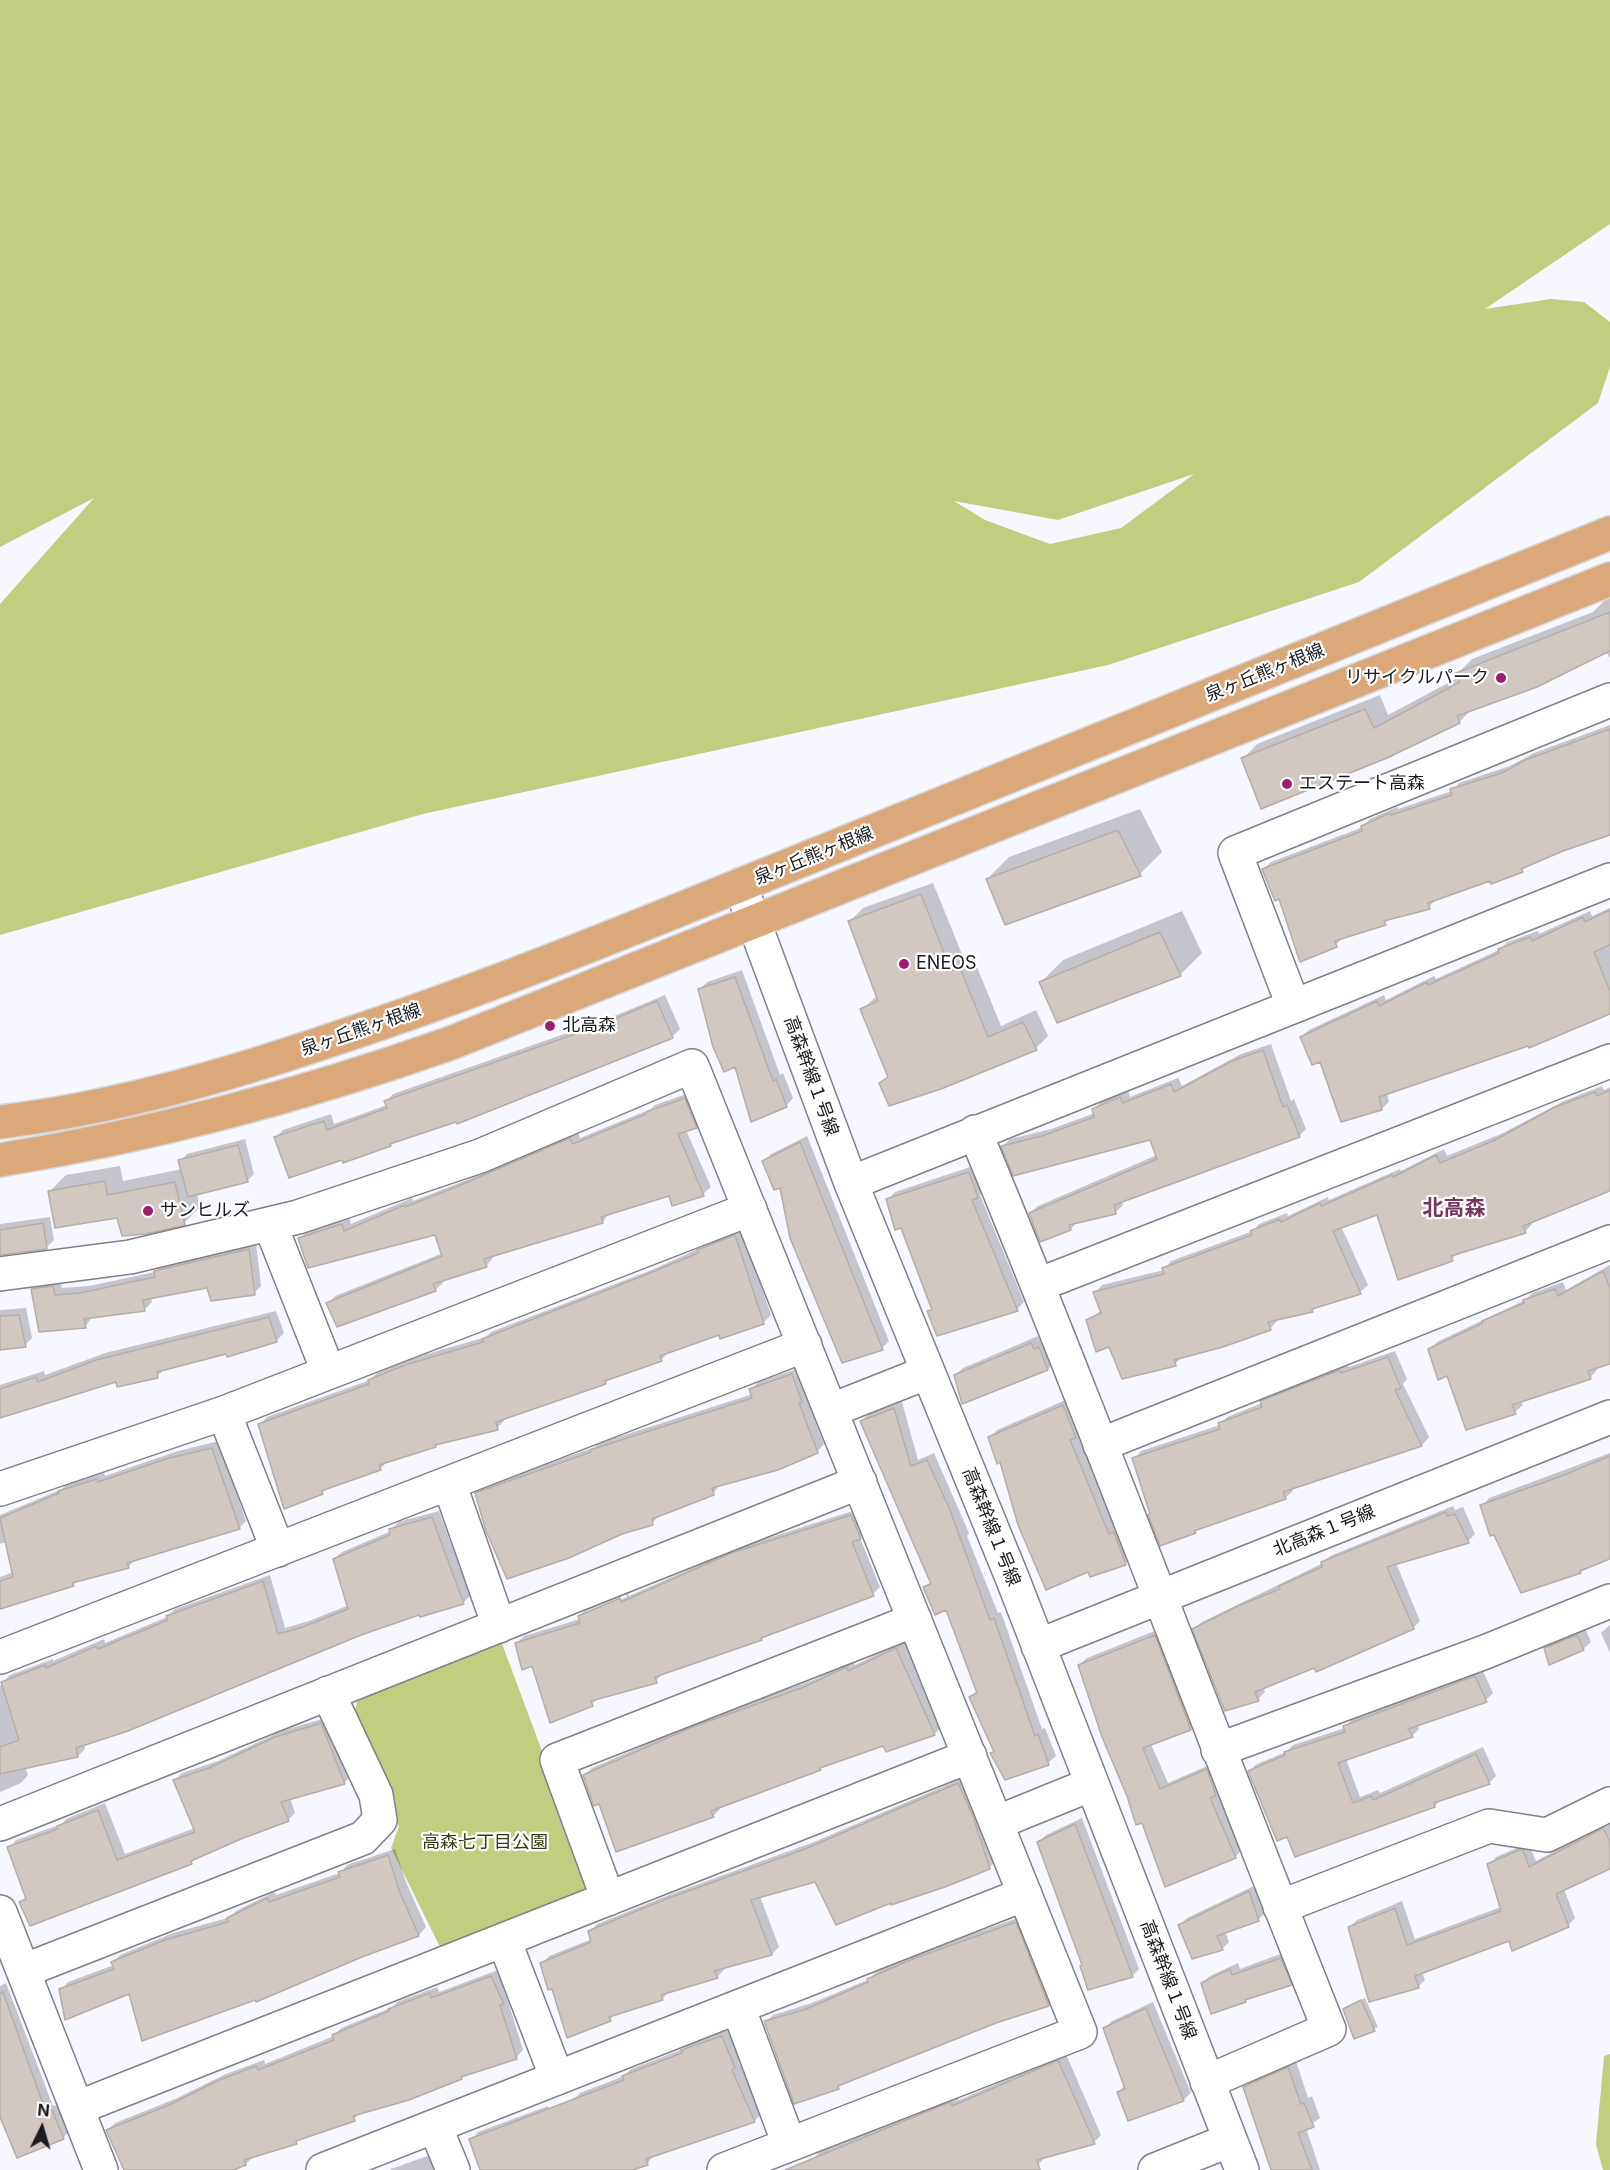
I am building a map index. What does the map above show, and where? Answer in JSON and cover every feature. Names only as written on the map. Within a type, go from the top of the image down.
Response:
[{"type":"main road","name":"泉ヶ丘熊ヶ根線","points":[[0,1122],[111,1105],[275,1059],[392,1020],[519,973],[740,885],[1610,532]]},
{"type":"main road","name":"泉ヶ丘熊ヶ根線","points":[[0,1160],[106,1141],[228,1113],[360,1075],[451,1043],[1610,579]]},
{"type":"street","points":[[1293,1005],[1235,853],[1610,700]]},
{"type":"street","points":[[851,1183],[1610,880]]},
{"type":"street","name":"高森幹線１号線","points":[[740,885],[851,1183],[1038,1646],[1242,2170]]},
{"type":"street","points":[[1038,1286],[1610,1061]]},
{"type":"street","points":[[0,1274],[130,1257],[270,1224],[480,1156],[692,1066],[1080,2032],[724,2170]]},
{"type":"street","points":[[975,1132],[1038,1286],[1158,1598],[1329,2029],[1207,2082]]},
{"type":"street","points":[[0,1489],[224,1413],[750,1209]]},
{"type":"street","points":[[270,1224],[328,1371]]},
{"type":"street","points":[[1100,1445],[1610,1242]]},
{"type":"street","points":[[0,1657],[805,1345]]},
{"type":"street","points":[[832,1410],[928,1372]]},
{"type":"street","points":[[224,1413],[278,1550]]},
{"type":"street","name":"北高森１号線","points":[[1038,1646],[1610,1417]]},
{"type":"street","points":[[0,1824],[860,1482]]},
{"type":"street","points":[[449,1484],[499,1626]]},
{"type":"street","points":[[1218,1750],[1485,1652],[1610,1601]]},
{"type":"street","points":[[608,1899],[557,1760],[915,1620]]},
{"type":"street","points":[[23,1971],[363,1838],[380,1820],[376,1795],[328,1693]]},
{"type":"street","points":[[77,2108],[970,1756]]},
{"type":"street","points":[[996,1822],[1092,1784]]},
{"type":"street","points":[[1280,1907],[1489,1826],[1547,1835],[1610,1804]]},
{"type":"street","points":[[323,2170],[1026,1894]]},
{"type":"street","points":[[0,1912],[101,2170]]},
{"type":"street","points":[[504,1940],[557,2078]]},
{"type":"street","points":[[738,2007],[789,2144]]},
{"type":"street","points":[[435,2126],[453,2170]]},
{"type":"street","points":[[1155,2170],[1230,2140]]},
{"type":"green space","points":[[0,0],[1610,0],[1610,224],[1485,309],[1551,299],[1584,302],[1610,322],[1610,367],[1598,403],[1359,582],[1108,665],[423,814],[0,935],[0,604],[94,498],[0,547]],"holes":[[[1194,474],[1121,528],[1050,544],[985,520],[954,501],[1058,520]]]},
{"type":"green space","name":"高森七丁目公園","points":[[501,1641],[590,1880],[584,1899],[443,1953],[391,1848],[399,1826],[355,1712],[359,1693]]},
{"type":"green space","points":[[1610,2054],[1610,2170],[1603,2170],[1596,2144],[1604,2056]]},
{"type":"building","points":[[1610,612],[1610,651],[1537,687],[1457,716],[1460,723],[1387,758],[1261,809],[1241,758],[1365,709],[1374,728],[1460,682],[1456,673]]},
{"type":"building","points":[[1610,729],[1610,835],[1563,851],[1521,869],[1523,872],[1491,884],[1490,881],[1428,903],[1430,909],[1384,921],[1386,925],[1335,941],[1337,947],[1300,962],[1279,899],[1275,901],[1262,869],[1362,831],[1361,826],[1390,813],[1391,815],[1452,795],[1450,789],[1502,773],[1525,760]]},
{"type":"building","points":[[1118,830],[1141,876],[1005,925],[986,879]]},
{"type":"building","points":[[921,894],[951,971],[960,968],[988,1037],[1023,1022],[1037,1050],[941,1089],[889,1106],[879,1083],[888,1077],[860,1009],[878,1001],[848,921]]},
{"type":"building","points":[[1610,910],[1610,945],[1594,952],[1610,991],[1610,1014],[1529,1048],[1528,1046],[1379,1097],[1382,1110],[1341,1122],[1320,1062],[1312,1065],[1300,1037],[1377,1001],[1379,1006],[1427,982],[1428,985],[1499,953],[1498,949],[1530,937],[1532,941],[1583,917],[1585,922]]},
{"type":"building","points":[[1160,932],[1181,976],[1057,1023],[1039,982]]},
{"type":"building","points":[[735,977],[773,1081],[776,1079],[787,1107],[751,1122],[735,1067],[724,1072],[713,1047],[698,989]]},
{"type":"building","points":[[657,1001],[673,1038],[457,1124],[456,1122],[390,1144],[391,1146],[343,1163],[342,1160],[289,1178],[274,1137],[324,1121],[327,1130],[387,1108],[384,1101],[598,1026]]},
{"type":"building","points":[[1263,1050],[1283,1107],[1287,1105],[1300,1137],[1114,1205],[1116,1214],[1069,1225],[1071,1230],[1040,1242],[1029,1213],[1157,1159],[1150,1140],[1013,1176],[1001,1146],[1042,1136],[1094,1117],[1092,1109],[1120,1097],[1123,1103],[1171,1084],[1174,1092],[1232,1061]]},
{"type":"building","points":[[1610,1090],[1610,1191],[1523,1226],[1526,1233],[1451,1256],[1453,1261],[1398,1280],[1377,1215],[1333,1231],[1361,1294],[1312,1309],[1313,1312],[1268,1322],[1271,1330],[1223,1347],[1174,1360],[1176,1366],[1122,1379],[1109,1347],[1096,1352],[1086,1320],[1101,1313],[1093,1292],[1164,1274],[1162,1268],[1252,1235],[1250,1231],[1280,1219],[1281,1222],[1320,1203],[1321,1206],[1392,1175],[1393,1177],[1436,1155],[1440,1163],[1495,1140],[1555,1107],[1595,1092],[1597,1096]]},
{"type":"building","points":[[685,1098],[697,1128],[678,1134],[704,1196],[672,1206],[669,1196],[601,1217],[603,1223],[484,1259],[487,1267],[433,1284],[436,1291],[337,1327],[326,1303],[442,1256],[435,1235],[308,1268],[298,1238],[342,1224],[344,1231],[570,1138],[573,1144],[646,1114],[646,1112]]},
{"type":"building","points":[[800,1142],[883,1350],[842,1363],[790,1238],[780,1188],[774,1190],[762,1161]]},
{"type":"building","points":[[238,1145],[248,1182],[188,1197],[178,1160]]},
{"type":"building","points":[[969,1172],[978,1198],[972,1200],[1018,1311],[937,1336],[927,1311],[932,1310],[901,1228],[895,1230],[886,1199]]},
{"type":"building","points":[[105,1181],[107,1195],[175,1182],[185,1225],[146,1234],[122,1236],[117,1218],[55,1228],[48,1191]]},
{"type":"building","points":[[43,1223],[47,1249],[0,1255],[0,1230]]},
{"type":"building","points":[[735,1235],[764,1324],[720,1339],[719,1335],[660,1356],[662,1361],[605,1381],[606,1384],[496,1422],[498,1430],[435,1445],[436,1447],[379,1465],[381,1470],[321,1491],[323,1494],[284,1509],[258,1424],[369,1384],[368,1380],[405,1365],[483,1342],[482,1339],[645,1275]]},
{"type":"building","points":[[249,1249],[255,1295],[211,1301],[207,1288],[143,1300],[145,1311],[84,1319],[86,1328],[39,1332],[31,1289],[53,1286],[55,1295],[80,1293],[155,1277],[154,1271]]},
{"type":"building","points":[[1603,1271],[1610,1288],[1610,1364],[1588,1371],[1591,1379],[1512,1405],[1516,1414],[1466,1430],[1447,1376],[1438,1380],[1428,1349],[1483,1323],[1482,1321],[1524,1303],[1523,1300],[1555,1289],[1558,1296]]},
{"type":"building","points":[[19,1315],[26,1347],[0,1350],[0,1316]]},
{"type":"building","points":[[269,1317],[277,1342],[227,1357],[226,1354],[157,1372],[158,1378],[117,1387],[116,1382],[0,1418],[0,1389],[36,1377],[38,1382],[96,1360]]},
{"type":"building","points":[[1031,1343],[1034,1349],[1039,1347],[1048,1370],[962,1404],[954,1375]]},
{"type":"building","points":[[1388,1357],[1401,1388],[1395,1390],[1422,1446],[1283,1492],[1286,1499],[1194,1531],[1196,1533],[1160,1546],[1148,1515],[1150,1514],[1132,1458],[1220,1429],[1218,1423],[1262,1407],[1260,1401],[1340,1370],[1341,1373]]},
{"type":"building","points":[[792,1374],[802,1402],[799,1403],[818,1453],[778,1470],[712,1488],[714,1495],[652,1519],[653,1525],[622,1534],[569,1558],[507,1579],[486,1531],[475,1493],[591,1452],[590,1450],[752,1398],[749,1389]]},
{"type":"building","points":[[1063,1405],[1076,1438],[1070,1440],[1109,1534],[1114,1532],[1126,1565],[1090,1577],[1088,1572],[1046,1590],[1018,1525],[1000,1462],[997,1464],[988,1437]]},
{"type":"building","points":[[894,1408],[911,1466],[927,1460],[950,1510],[990,1620],[994,1618],[1035,1736],[1038,1734],[1049,1765],[1005,1780],[990,1753],[994,1752],[969,1697],[977,1693],[946,1610],[935,1615],[923,1587],[931,1584],[860,1421]]},
{"type":"building","points":[[212,1448],[240,1529],[127,1563],[129,1568],[72,1583],[74,1586],[0,1609],[0,1581],[13,1577],[0,1518],[59,1493],[58,1491],[97,1479],[98,1482],[169,1458]]},
{"type":"building","points":[[1610,1456],[1610,1559],[1580,1571],[1581,1573],[1521,1593],[1494,1535],[1490,1536],[1480,1505]]},
{"type":"building","points":[[1446,1512],[1447,1516],[1455,1514],[1469,1543],[1387,1567],[1414,1629],[1316,1672],[1314,1668],[1255,1692],[1259,1701],[1225,1711],[1192,1629],[1240,1605],[1280,1589],[1279,1586],[1322,1567],[1321,1562]]},
{"type":"building","points":[[851,1515],[861,1539],[852,1542],[874,1596],[761,1638],[762,1640],[655,1677],[657,1683],[591,1701],[593,1706],[550,1723],[532,1666],[522,1670],[515,1643],[580,1623],[578,1616],[620,1598],[621,1602],[731,1553]]},
{"type":"building","points":[[432,1517],[464,1604],[420,1617],[419,1615],[361,1635],[128,1731],[76,1748],[78,1757],[0,1774],[0,1747],[19,1740],[1,1682],[45,1665],[46,1668],[96,1646],[98,1649],[168,1620],[166,1616],[263,1581],[278,1634],[300,1628],[348,1609],[333,1559],[390,1535],[389,1529]]},
{"type":"building","points":[[1155,1635],[1191,1730],[1143,1748],[1160,1789],[1207,1769],[1216,1796],[1210,1798],[1236,1858],[1165,1887],[1142,1823],[1136,1825],[1127,1796],[1102,1737],[1078,1665]]},
{"type":"building","points":[[1577,1635],[1584,1650],[1549,1665],[1544,1648]]},
{"type":"building","points":[[896,1648],[935,1735],[886,1752],[883,1746],[820,1768],[821,1770],[711,1811],[714,1817],[616,1852],[599,1804],[594,1806],[583,1775],[690,1728],[804,1687],[846,1667],[848,1671]]},
{"type":"building","points":[[1475,1676],[1487,1702],[1408,1729],[1413,1737],[1338,1763],[1353,1803],[1371,1796],[1373,1800],[1476,1754],[1490,1784],[1434,1803],[1435,1807],[1295,1857],[1287,1837],[1277,1841],[1248,1771],[1285,1755],[1284,1752],[1345,1732],[1343,1726]]},
{"type":"building","points":[[321,1723],[345,1784],[281,1802],[289,1821],[191,1861],[192,1864],[30,1926],[19,1902],[26,1899],[7,1847],[58,1829],[57,1826],[98,1810],[117,1860],[195,1832],[173,1780],[209,1768],[275,1737]]},
{"type":"building","points":[[958,1783],[973,1816],[990,1869],[945,1887],[891,1905],[891,1903],[836,1925],[815,1882],[751,1900],[772,1955],[714,1971],[718,1978],[661,1995],[663,2000],[609,2017],[611,2021],[567,2038],[552,1989],[548,1990],[540,1963],[591,1942],[588,1931],[666,1899],[805,1849]]},
{"type":"building","points":[[1075,1824],[1133,1977],[1088,1990],[1080,1966],[1082,1965],[1037,1842]]},
{"type":"building","points":[[1603,1828],[1610,1841],[1610,1869],[1556,1894],[1569,1927],[1512,1951],[1509,1941],[1415,1976],[1419,1988],[1369,2002],[1348,1927],[1395,1908],[1407,1945],[1501,1911],[1487,1864],[1523,1850],[1529,1867]]},
{"type":"building","points":[[388,1855],[399,1890],[419,1936],[362,1957],[256,2002],[255,2000],[142,2041],[129,1994],[65,2020],[59,1989],[114,1969],[111,1962],[165,1940],[228,1922],[227,1918],[267,1898],[269,1902],[340,1877],[338,1872]]},
{"type":"building","points":[[1249,1891],[1259,1921],[1217,1936],[1223,1950],[1192,1959],[1178,1925]]},
{"type":"building","points":[[1016,1922],[1049,2006],[996,2023],[838,2086],[839,2089],[794,2104],[764,2021],[804,2010],[915,1958]]},
{"type":"building","points":[[1281,1958],[1292,1985],[1211,2014],[1201,1983],[1230,1969],[1232,1975]]},
{"type":"building","points":[[491,1976],[504,2004],[500,2005],[517,2059],[461,2077],[462,2079],[409,2100],[353,2116],[355,2121],[296,2141],[297,2144],[244,2160],[246,2165],[234,2170],[124,2170],[106,2130],[167,2106],[217,2081],[256,2066],[258,2070],[334,2040],[332,2035],[389,2011],[388,2009],[430,1993],[431,1998]]},
{"type":"building","points":[[3,1992],[46,2112],[52,2110],[64,2139],[17,2158],[0,2117],[0,1993]]},
{"type":"building","points":[[1361,2000],[1375,2031],[1354,2039],[1343,2009]]},
{"type":"building","points":[[1146,2008],[1184,2101],[1128,2121],[1117,2092],[1125,2089],[1103,2028]]},
{"type":"building","points":[[722,2036],[735,2068],[732,2070],[755,2122],[646,2159],[648,2165],[633,2170],[480,2170],[469,2139],[624,2080],[622,2076],[682,2053],[681,2050]]},
{"type":"building","points":[[1058,2060],[1095,2144],[1037,2160],[1040,2170],[785,2170],[950,2102],[952,2106]]},
{"type":"building","points":[[1288,2067],[1301,2104],[1304,2103],[1314,2127],[1298,2133],[1312,2170],[1271,2170],[1243,2087]]},
{"type":"place","name":"リサイクルパーク","points":[[1501,678]]},
{"type":"place","name":"エステート高森","points":[[1287,784]]},
{"type":"place","name":"ENEOS","points":[[904,964]]},
{"type":"place","name":"北高森","points":[[550,1026]]},
{"type":"place","name":"サンヒルズ","points":[[148,1211]]},
{"type":"district","name":"北高森","points":[[1454,1209]]}]
